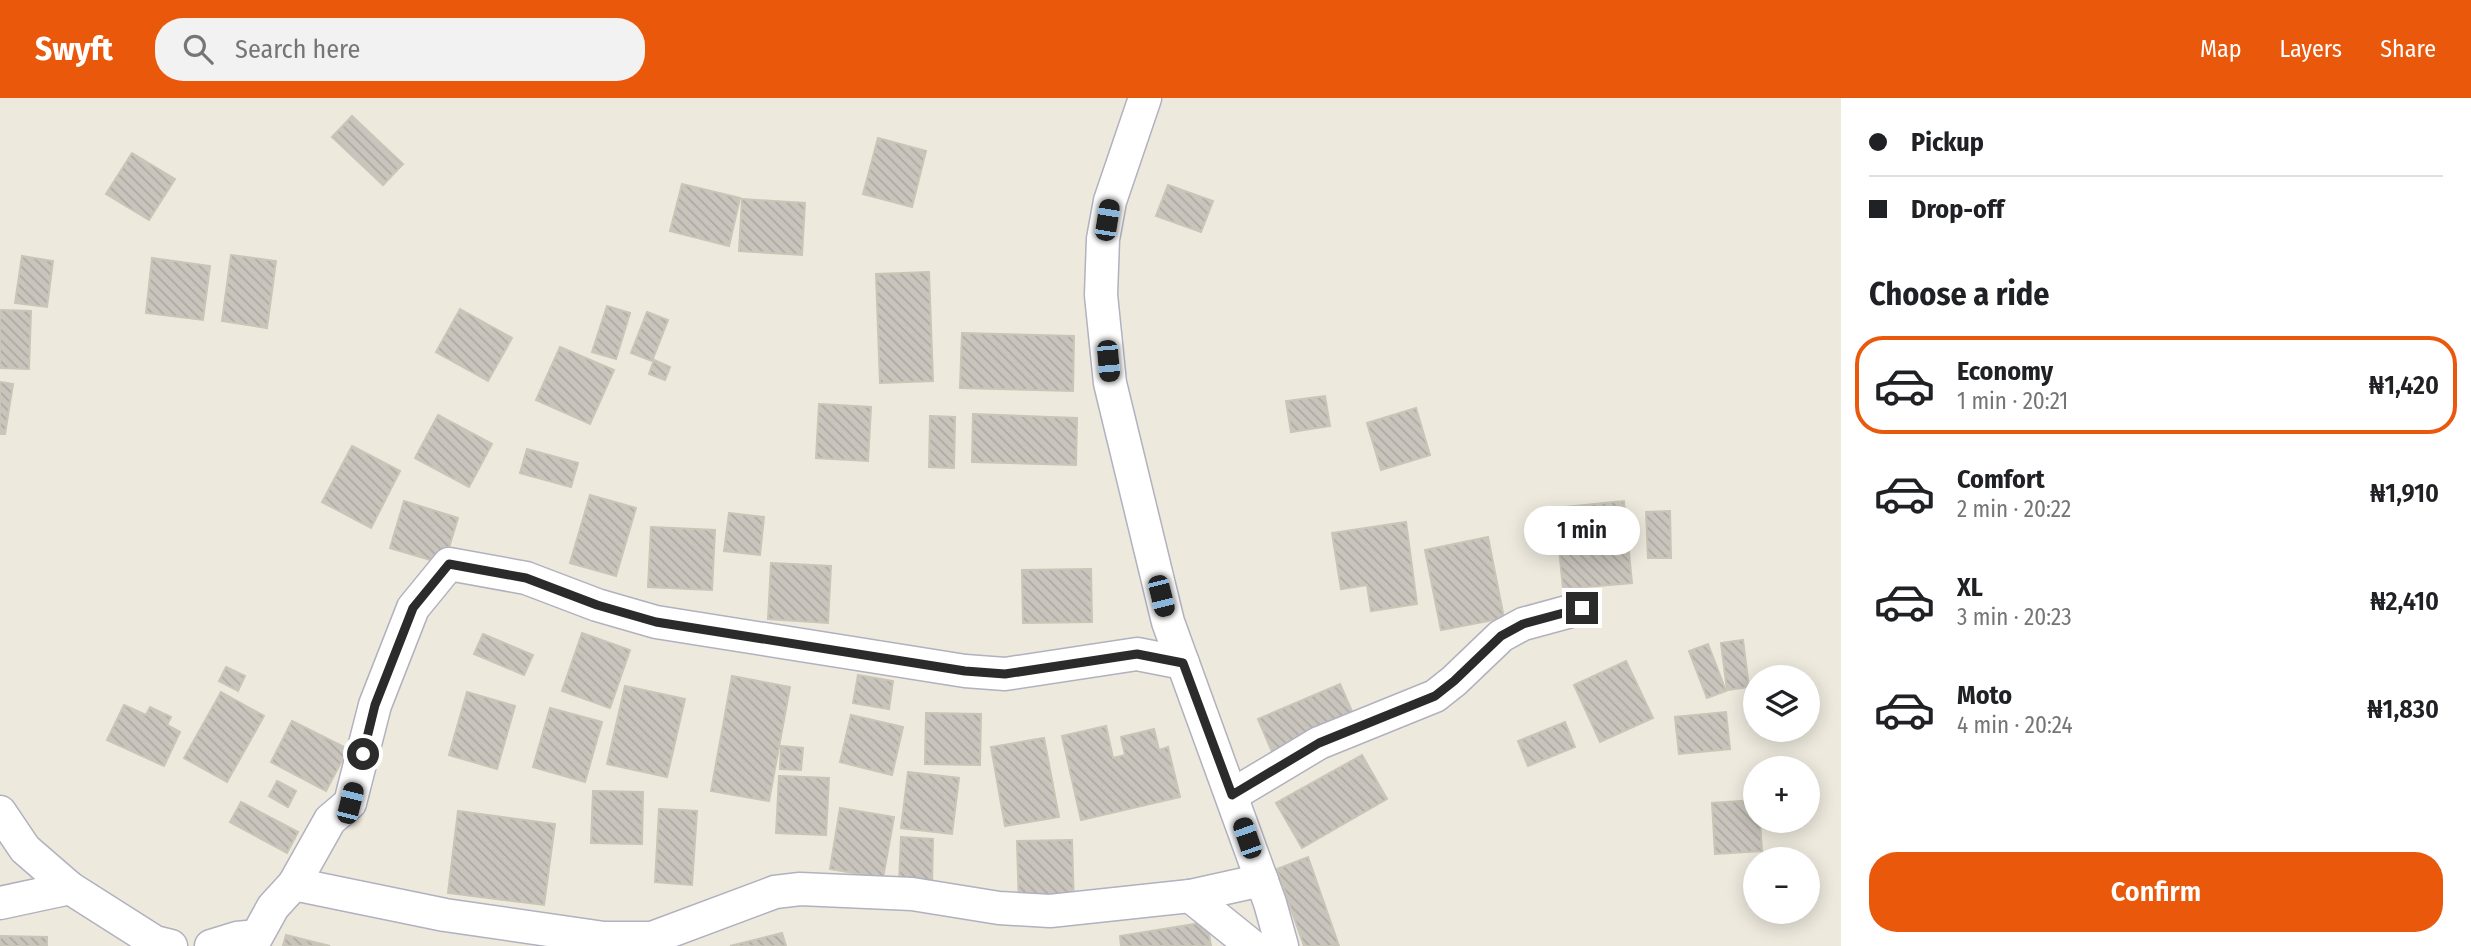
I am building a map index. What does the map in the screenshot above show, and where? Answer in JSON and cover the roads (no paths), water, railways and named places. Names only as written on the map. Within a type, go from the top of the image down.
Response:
[{"type":"street","points":[[1145,98],[1110,201],[1103,239],[1101,295],[1110,383],[1168,622],[1262,880],[1282,946]]},
{"type":"street","points":[[211,946],[237,938],[254,941],[273,907],[294,884],[330,820],[350,803],[375,705],[413,608],[449,564],[526,578],[597,605],[656,622],[965,671],[1005,674],[1137,654],[1183,663]]},
{"type":"street","points":[[1232,795],[1319,743],[1435,696],[1501,636],[1523,624],[1582,608]]},
{"type":"street","points":[[0,812],[25,849],[70,888],[155,942],[171,946]]},
{"type":"street","points":[[294,884],[472,919],[604,938],[652,942],[775,892],[800,889],[912,894],[999,908],[1050,911],[1190,896],[1262,880]]},
{"type":"street","points":[[0,904],[70,888]]},
{"type":"street","points":[[1190,896],[1252,946]]}]
